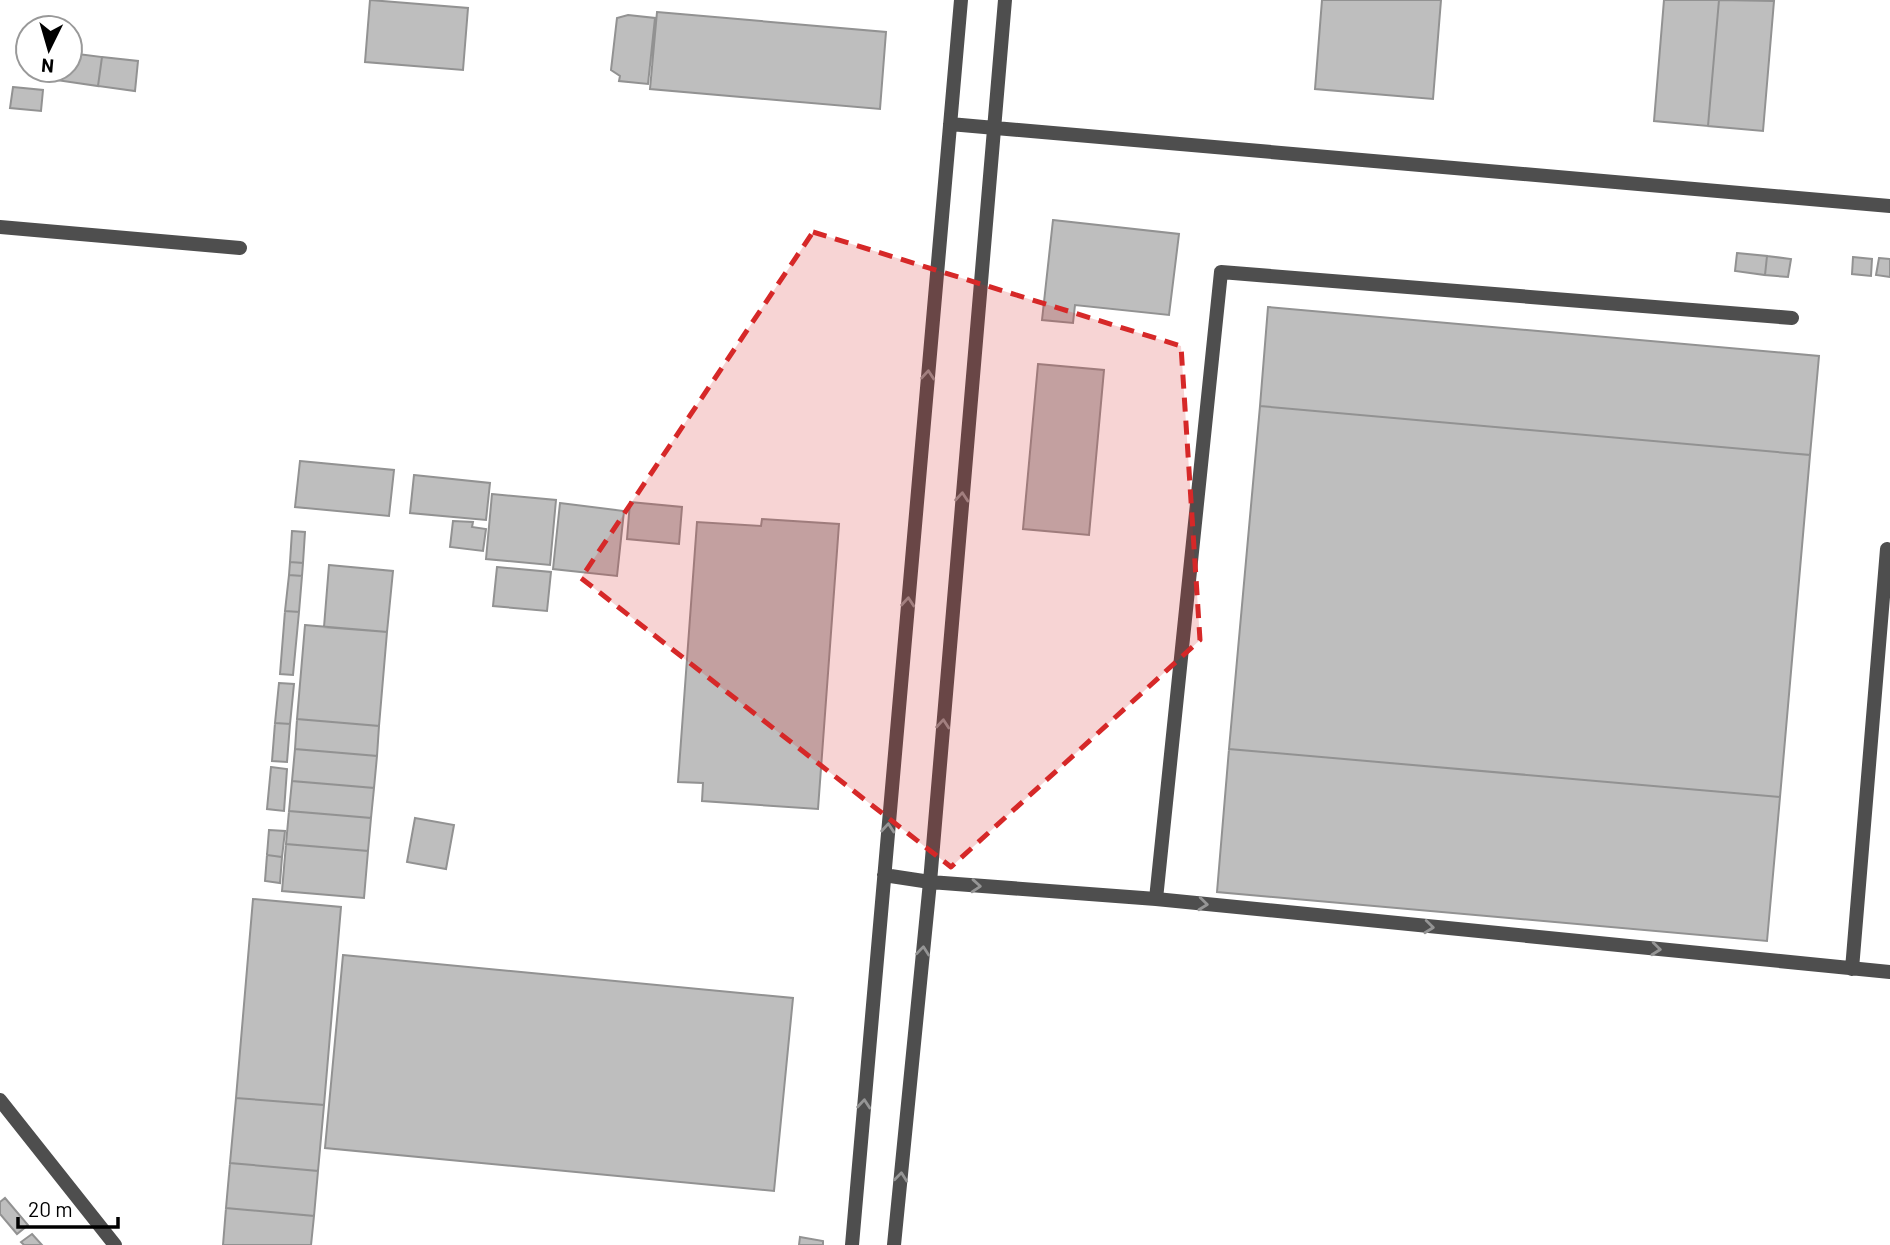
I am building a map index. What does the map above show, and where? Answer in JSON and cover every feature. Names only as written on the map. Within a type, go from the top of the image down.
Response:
[{"type":"lane","points":[[852,1245],[961,0]]},
{"type":"lane","points":[[894,1245],[929,882],[1005,0]]},
{"type":"lane","points":[[950,124],[1890,206]]},
{"type":"lane","points":[[0,227],[240,248]]},
{"type":"lane","points":[[1156,899],[1221,272],[1792,318]]},
{"type":"lane","points":[[1852,969],[1887,550]]},
{"type":"lane","points":[[884,874],[929,882],[1156,899],[1890,972]]},
{"type":"lane","points":[[0,1100],[115,1245]]},
{"type":"highlighted area","points":[[813,232],[1181,346],[1200,640],[951,867],[581,578]]},
{"type":"building","points":[[370,0],[468,8],[463,70],[365,62]]},
{"type":"building","points":[[1322,0],[1441,0],[1433,99],[1315,89]]},
{"type":"building","points":[[1664,0],[1719,0],[1708,126],[1654,121]]},
{"type":"building","points":[[1719,0],[1774,1],[1763,131],[1708,126]]},
{"type":"building","points":[[657,12],[886,32],[880,109],[650,89]]},
{"type":"building","points":[[628,15],[655,18],[648,84],[619,81],[620,76],[611,70],[617,18]]},
{"type":"building","points":[[84,55],[102,57],[98,86],[84,84]]},
{"type":"building","points":[[102,57],[138,61],[135,91],[98,86]]},
{"type":"building","points":[[13,87],[43,90],[41,111],[10,108]]},
{"type":"building","points":[[1053,220],[1179,234],[1169,315],[1075,305],[1073,323],[1042,320]]},
{"type":"building","points":[[1737,253],[1767,256],[1765,275],[1735,271]]},
{"type":"building","points":[[1767,256],[1791,259],[1788,277],[1765,275]]},
{"type":"building","points":[[1853,257],[1872,259],[1871,276],[1852,274]]},
{"type":"building","points":[[1879,258],[1890,259],[1890,277],[1876,275]]},
{"type":"building","points":[[1268,307],[1819,356],[1810,455],[1260,406]]},
{"type":"building","points":[[1038,364],[1104,370],[1089,535],[1023,529]]},
{"type":"building","points":[[1260,406],[1810,455],[1780,797],[1229,749]]},
{"type":"building","points":[[300,461],[394,470],[389,516],[295,507]]},
{"type":"building","points":[[414,475],[490,483],[486,520],[410,513]]},
{"type":"building","points":[[492,494],[556,500],[550,565],[486,559]]},
{"type":"building","points":[[630,502],[682,507],[679,544],[627,539]]},
{"type":"building","points":[[560,503],[624,511],[617,576],[553,569]]},
{"type":"building","points":[[762,519],[839,524],[818,809],[702,801],[703,783],[678,782],[697,522],[761,526]]},
{"type":"building","points":[[453,521],[473,522],[472,527],[486,529],[483,551],[450,547]]},
{"type":"building","points":[[292,531],[305,532],[303,563],[290,562]]},
{"type":"building","points":[[290,562],[303,563],[302,576],[289,575]]},
{"type":"building","points":[[329,565],[393,571],[387,632],[324,627]]},
{"type":"building","points":[[497,567],[551,572],[547,611],[493,606]]},
{"type":"building","points":[[289,575],[302,576],[299,612],[285,611]]},
{"type":"building","points":[[285,611],[299,612],[293,675],[280,674]]},
{"type":"building","points":[[305,625],[387,632],[379,726],[297,719]]},
{"type":"building","points":[[279,683],[294,684],[290,724],[275,723]]},
{"type":"building","points":[[297,719],[379,726],[377,756],[295,749]]},
{"type":"building","points":[[275,723],[290,724],[287,762],[272,761]]},
{"type":"building","points":[[295,749],[377,756],[374,788],[292,781]]},
{"type":"building","points":[[1229,749],[1780,797],[1767,941],[1217,892]]},
{"type":"building","points":[[271,767],[287,769],[284,811],[267,809]]},
{"type":"building","points":[[292,781],[374,788],[371,818],[289,811]]},
{"type":"building","points":[[289,811],[371,818],[368,851],[286,844]]},
{"type":"building","points":[[415,818],[454,825],[446,869],[407,862]]},
{"type":"building","points":[[269,830],[285,831],[282,857],[267,855]]},
{"type":"building","points":[[286,844],[368,851],[364,898],[282,891]]},
{"type":"building","points":[[267,855],[282,857],[280,883],[265,881]]},
{"type":"building","points":[[253,899],[341,907],[324,1105],[236,1098]]},
{"type":"building","points":[[343,955],[793,998],[774,1191],[325,1148]]},
{"type":"building","points":[[236,1098],[324,1105],[318,1171],[230,1163]]},
{"type":"building","points":[[230,1163],[318,1171],[314,1216],[226,1208]]},
{"type":"building","points":[[5,1198],[28,1225],[17,1234],[0,1214],[0,1202]]},
{"type":"building","points":[[226,1208],[314,1216],[311,1245],[223,1245]]},
{"type":"building","points":[[32,1234],[42,1245],[24,1245],[21,1242]]},
{"type":"building","points":[[800,1237],[823,1241],[823,1245],[799,1245]]}]
